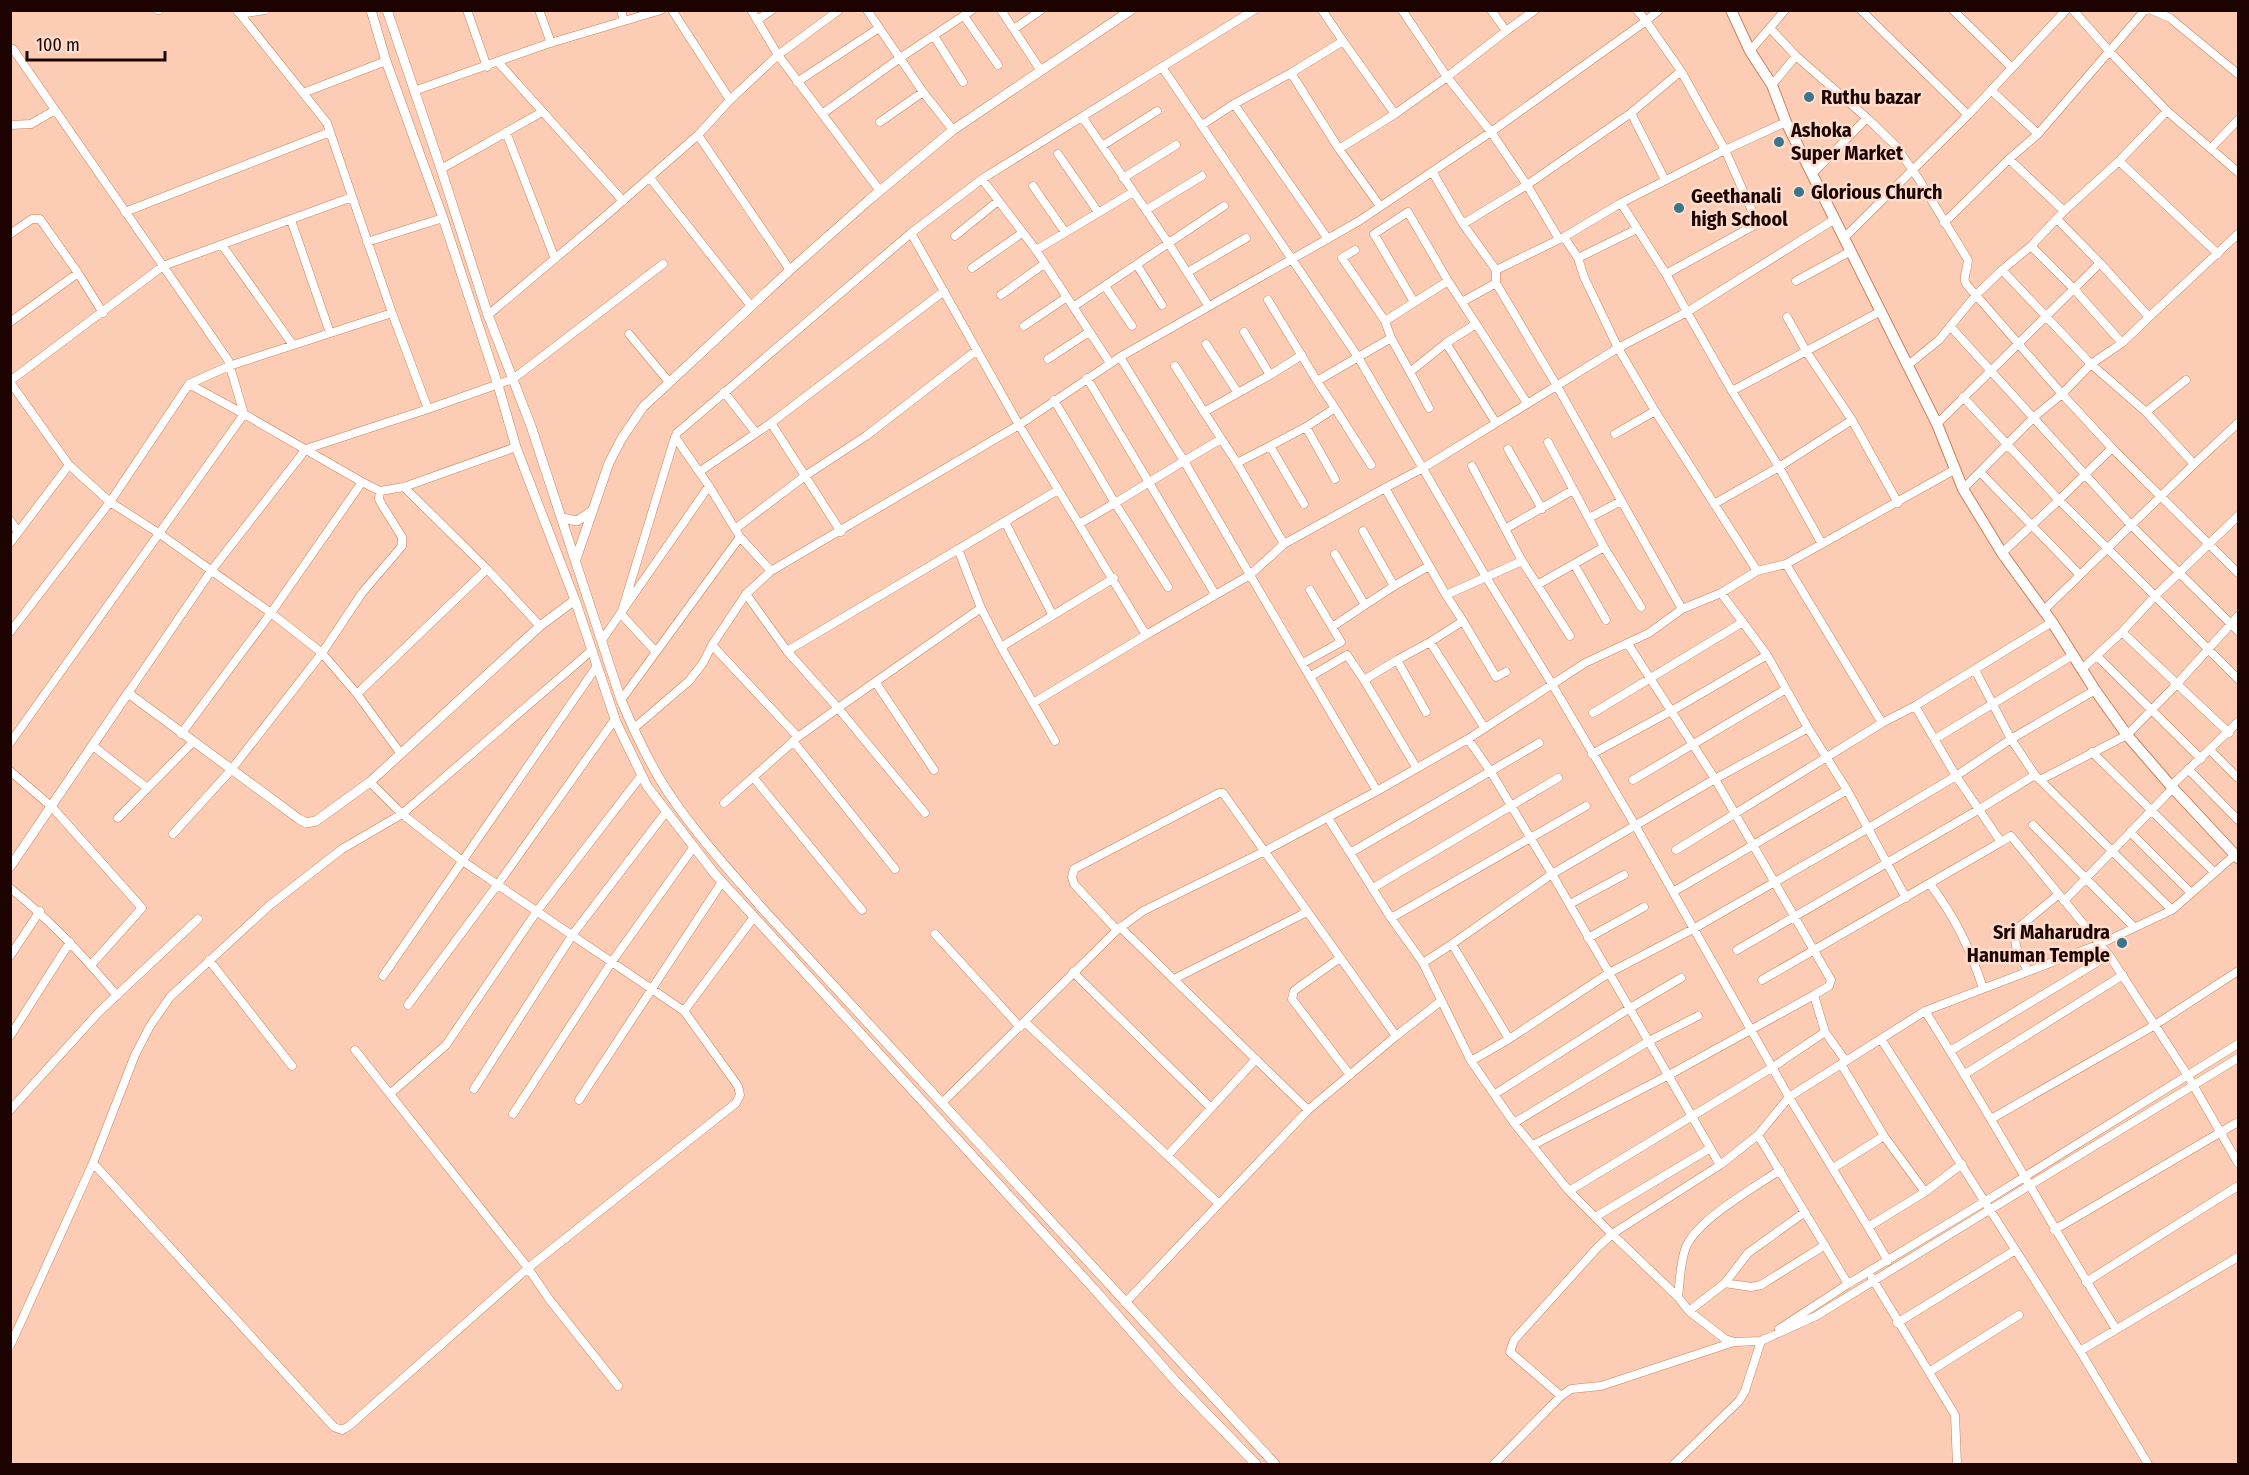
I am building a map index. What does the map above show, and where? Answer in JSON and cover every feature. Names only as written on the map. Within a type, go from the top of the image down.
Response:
[{"type":"main road","points":[[1731,10],[1750,51],[1772,85],[1786,122],[1937,424],[1963,489],[2002,553],[2052,622],[2127,735],[2172,787],[2238,855]]},
{"type":"street","points":[[238,12],[265,10]]},
{"type":"street","points":[[370,10],[442,218],[516,447],[575,600],[615,718],[641,776],[693,848],[722,882],[1080,1272],[1179,1385],[1256,1464]]},
{"type":"street","points":[[387,10],[488,315],[513,379],[588,593],[621,700],[633,729],[669,794],[761,907],[1275,1464]]},
{"type":"street","points":[[467,10],[487,67]]},
{"type":"street","points":[[539,10],[551,43]]},
{"type":"street","points":[[621,10],[624,21]]},
{"type":"street","points":[[414,91],[551,43],[661,10]]},
{"type":"street","points":[[672,10],[730,100]]},
{"type":"street","points":[[751,10],[796,82],[880,191]]},
{"type":"street","points":[[757,20],[772,10]]},
{"type":"street","points":[[488,315],[698,135],[730,100],[778,55],[840,10]]},
{"type":"street","points":[[867,10],[923,92],[953,130]]},
{"type":"street","points":[[822,114],[972,10]]},
{"type":"street","points":[[1000,10],[1041,71]]},
{"type":"street","points":[[1014,29],[1041,10]]},
{"type":"street","points":[[576,560],[609,464],[622,438],[643,407],[790,270],[953,130],[1131,10]]},
{"type":"street","points":[[621,614],[675,437],[681,429],[911,232],[982,179],[1254,10]]},
{"type":"street","points":[[1322,10],[1395,114]]},
{"type":"street","points":[[1402,10],[1447,77],[1491,132],[1562,238],[1578,258],[1584,277],[1618,348],[1655,411],[1757,571]]},
{"type":"street","points":[[1491,10],[1506,31]]},
{"type":"street","points":[[1340,149],[1447,77],[1535,10]]},
{"type":"street","points":[[1637,10],[1681,71],[1725,150],[1755,224],[1666,274]]},
{"type":"street","points":[[633,729],[689,681],[747,594],[771,572],[1019,425],[1120,357],[1359,221],[1433,173],[1659,10]]},
{"type":"street","points":[[1750,51],[1785,10]]},
{"type":"street","points":[[1861,10],[1968,115]]},
{"type":"street","points":[[1953,10],[2011,67]]},
{"type":"street","points":[[1844,238],[1968,115],[2067,10]]},
{"type":"street","points":[[2073,10],[2167,111],[2238,172]]},
{"type":"street","points":[[1944,223],[2038,134],[2144,11],[2150,10],[2170,18],[2238,74]]},
{"type":"street","points":[[238,12],[327,123],[392,313],[428,409]]},
{"type":"street","points":[[964,15],[998,65]]},
{"type":"street","points":[[796,82],[879,28]]},
{"type":"street","points":[[1770,28],[1796,56],[1867,117],[1895,145],[1968,260],[1964,282],[2112,448],[2238,573]]},
{"type":"street","points":[[934,36],[963,82]]},
{"type":"street","points":[[1202,125],[1343,41]]},
{"type":"street","points":[[10,49],[13,49],[228,360],[244,414]]},
{"type":"street","points":[[1772,85],[1796,56]]},
{"type":"street","points":[[303,93],[386,61]]},
{"type":"street","points":[[498,63],[623,201]]},
{"type":"street","points":[[1162,67],[1358,357],[1486,577],[1635,825],[1789,1097],[1888,1261]]},
{"type":"street","points":[[1463,224],[1527,185],[1630,113],[1681,71]]},
{"type":"street","points":[[1290,73],[1380,206]]},
{"type":"street","points":[[1991,90],[2038,134]]},
{"type":"street","points":[[880,122],[923,92]]},
{"type":"street","points":[[1234,104],[1328,239]]},
{"type":"street","points":[[10,125],[31,124],[55,110]]},
{"type":"street","points":[[1102,146],[1157,111]]},
{"type":"street","points":[[1907,366],[1939,340],[1976,295],[2120,161],[2167,111]]},
{"type":"street","points":[[441,169],[542,112]]},
{"type":"street","points":[[1630,113],[1665,180]]},
{"type":"street","points":[[1812,173],[1867,117]]},
{"type":"street","points":[[1083,118],[1188,272],[1208,306]]},
{"type":"street","points":[[2211,148],[2238,120]]},
{"type":"street","points":[[1496,270],[1562,238],[1665,180],[1786,122]]},
{"type":"street","points":[[125,212],[330,132]]},
{"type":"street","points":[[506,132],[555,259]]},
{"type":"street","points":[[698,135],[790,270]]},
{"type":"street","points":[[1124,178],[1176,145]]},
{"type":"street","points":[[1058,154],[1098,212]]},
{"type":"street","points":[[2009,159],[2064,211]]},
{"type":"street","points":[[2120,161],[2218,254]]},
{"type":"street","points":[[1433,173],[1463,224],[1496,270],[1496,283],[1557,386],[1682,609]]},
{"type":"street","points":[[1146,210],[1202,176]]},
{"type":"street","points":[[650,178],[751,306]]},
{"type":"street","points":[[982,179],[1036,250],[1110,363]]},
{"type":"street","points":[[1034,186],[1065,232]]},
{"type":"street","points":[[1036,250],[1133,192]]},
{"type":"street","points":[[352,198],[163,266],[10,381],[69,465],[110,502],[160,534],[271,613],[322,653],[357,694],[401,754]]},
{"type":"street","points":[[955,236],[998,201]]},
{"type":"street","points":[[1621,203],[1666,274],[1822,544]]},
{"type":"street","points":[[1073,307],[1224,206]]},
{"type":"street","points":[[1414,302],[1374,234],[1408,212],[1448,281],[1527,404]]},
{"type":"street","points":[[367,242],[442,218]]},
{"type":"street","points":[[10,234],[32,219],[40,219],[103,313]]},
{"type":"street","points":[[1034,703],[1250,575],[1284,544],[1423,468],[1618,348],[1687,312],[1835,219]]},
{"type":"street","points":[[2057,219],[2149,317]]},
{"type":"street","points":[[291,220],[330,333]]},
{"type":"street","points":[[1578,258],[1638,229]]},
{"type":"street","points":[[911,232],[1019,425],[1114,578],[1146,635]]},
{"type":"street","points":[[972,268],[1022,233]]},
{"type":"street","points":[[1963,489],[2034,417],[2062,394],[2091,364],[2122,343],[2238,234]]},
{"type":"street","points":[[1188,272],[1246,238]]},
{"type":"street","points":[[222,245],[293,345]]},
{"type":"street","points":[[2031,246],[2074,289],[2122,343]]},
{"type":"street","points":[[1355,250],[1342,258],[1385,321],[1391,338],[1429,408]]},
{"type":"street","points":[[1796,281],[1851,251]]},
{"type":"street","points":[[1937,424],[2100,263]]},
{"type":"street","points":[[10,867],[211,571],[306,449],[498,386],[513,379],[663,264]]},
{"type":"street","points":[[1000,295],[1044,264]]},
{"type":"street","points":[[1137,265],[1162,305]]},
{"type":"street","points":[[2002,270],[2091,364],[2146,412],[2194,464]]},
{"type":"street","points":[[10,321],[78,273]]},
{"type":"street","points":[[1385,321],[1448,281]]},
{"type":"street","points":[[1462,302],[1496,283]]},
{"type":"street","points":[[1105,286],[1132,326]]},
{"type":"street","points":[[699,472],[771,423],[944,291]]},
{"type":"street","points":[[1024,326],[1067,297]]},
{"type":"street","points":[[1268,300],[1371,465]]},
{"type":"street","points":[[1732,391],[1881,310]]},
{"type":"street","points":[[10,632],[110,502],[189,384],[230,366],[392,313]]},
{"type":"street","points":[[1787,317],[1806,351],[1852,420],[1898,502]]},
{"type":"street","points":[[1410,372],[1446,343],[1476,324]]},
{"type":"street","points":[[1950,326],[2131,525],[2238,631]]},
{"type":"street","points":[[1048,359],[1089,332]]},
{"type":"street","points":[[1244,332],[1270,375]]},
{"type":"street","points":[[629,334],[669,382]]},
{"type":"street","points":[[1317,381],[1391,338]]},
{"type":"street","points":[[1446,343],[1496,423]]},
{"type":"street","points":[[1206,344],[1238,393]]},
{"type":"street","points":[[621,700],[737,533],[805,476],[866,436],[977,350]]},
{"type":"street","points":[[1204,412],[1302,355]]},
{"type":"street","points":[[1120,357],[1185,461],[1377,791]]},
{"type":"street","points":[[1175,366],[1237,463],[1284,544]]},
{"type":"street","points":[[1087,378],[1215,594]]},
{"type":"street","points":[[2146,412],[2186,380]]},
{"type":"street","points":[[189,384],[380,490],[404,487],[516,447]]},
{"type":"street","points":[[724,392],[756,433]]},
{"type":"street","points":[[1963,397],[2059,500],[2238,679]]},
{"type":"street","points":[[1054,400],[1168,587]]},
{"type":"street","points":[[1237,463],[1306,427],[1335,408]]},
{"type":"street","points":[[1615,434],[1655,411]]},
{"type":"street","points":[[10,743],[244,414]]},
{"type":"street","points":[[1714,504],[1779,467],[1852,420]]},
{"type":"street","points":[[771,423],[841,532]]},
{"type":"street","points":[[2043,611],[2238,423]]},
{"type":"street","points":[[1306,427],[1335,479]]},
{"type":"street","points":[[675,437],[709,486],[737,533],[771,572]]},
{"type":"street","points":[[1079,524],[1221,440]]},
{"type":"street","points":[[1548,442],[1604,547],[1641,607]]},
{"type":"street","points":[[1270,446],[1304,504]]},
{"type":"street","points":[[2002,553],[2112,448]]},
{"type":"street","points":[[1508,449],[1542,509]]},
{"type":"street","points":[[10,543],[69,465]]},
{"type":"street","points":[[1473,466],[1522,561],[1570,636]]},
{"type":"street","points":[[942,1102],[1119,928],[1143,911],[1265,851],[1377,791],[1468,739],[1585,663],[1648,633],[1682,609],[1721,593],[1757,571],[1786,564],[1954,470]]},
{"type":"street","points":[[1980,472],[2080,575]]},
{"type":"street","points":[[181,734],[271,613],[362,482]]},
{"type":"street","points":[[602,640],[709,486]]},
{"type":"street","points":[[404,487],[487,568],[540,626]]},
{"type":"street","points":[[1385,488],[1496,677],[1506,672]]},
{"type":"street","points":[[173,834],[231,770],[322,653],[362,593],[402,546],[400,533],[381,505],[380,490]]},
{"type":"street","points":[[787,651],[1058,490]]},
{"type":"street","points":[[1505,530],[1573,490]]},
{"type":"street","points":[[1588,518],[1621,501]]},
{"type":"street","points":[[562,518],[578,521],[592,511]]},
{"type":"street","points":[[2082,669],[2238,516]]},
{"type":"street","points":[[10,520],[18,532]]},
{"type":"street","points":[[1005,522],[1052,614]]},
{"type":"street","points":[[1363,531],[1394,586]]},
{"type":"street","points":[[1537,585],[1604,547]]},
{"type":"street","points":[[958,549],[981,608],[1055,741]]},
{"type":"street","points":[[1335,554],[1365,605]]},
{"type":"street","points":[[1446,595],[1522,561]]},
{"type":"street","points":[[1574,564],[1606,620]]},
{"type":"street","points":[[1786,564],[1882,723]]},
{"type":"street","points":[[1332,627],[1429,566]]},
{"type":"street","points":[[357,694],[487,568]]},
{"type":"street","points":[[1002,647],[1052,614],[1114,578]]},
{"type":"street","points":[[1304,663],[1341,642],[1310,590]]},
{"type":"street","points":[[128,693],[181,734],[306,823],[321,819],[370,782],[540,626],[588,593]]},
{"type":"street","points":[[1721,593],[1767,655],[1826,759],[1847,790],[1906,898]]},
{"type":"street","points":[[747,594],[787,651],[838,708],[925,813]]},
{"type":"street","points":[[724,802],[796,739],[981,608]]},
{"type":"street","points":[[621,614],[656,652]]},
{"type":"street","points":[[1737,950],[1978,810],[2127,735],[2238,616]]},
{"type":"street","points":[[1364,680],[1463,621]]},
{"type":"street","points":[[1593,713],[1743,622]]},
{"type":"street","points":[[1676,850],[2052,622]]},
{"type":"street","points":[[2122,632],[2229,734]]},
{"type":"street","points":[[1430,642],[1484,727]]},
{"type":"street","points":[[1533,1145],[1669,1074],[1832,983],[1715,778],[1673,710],[1628,644]]},
{"type":"street","points":[[711,645],[796,739],[895,869]]},
{"type":"street","points":[[10,1346],[93,1163],[135,1055],[150,1026],[170,997],[270,905],[342,849],[402,814],[591,651]]},
{"type":"street","points":[[1311,676],[1347,655],[1416,767]]},
{"type":"street","points":[[1592,754],[1767,655]]},
{"type":"street","points":[[1935,739],[2073,655]]},
{"type":"street","points":[[2097,656],[2200,759]]},
{"type":"street","points":[[1397,660],[1426,712]]},
{"type":"street","points":[[383,976],[597,666]]},
{"type":"street","points":[[1975,670],[2011,739],[2038,778],[2172,910]]},
{"type":"street","points":[[876,683],[934,770]]},
{"type":"street","points":[[1633,780],[1786,689]]},
{"type":"street","points":[[1471,1061],[1509,1039],[1609,973],[1693,929],[1867,829],[1956,776],[2011,739],[2095,690]]},
{"type":"street","points":[[1915,706],[1956,776],[2001,842]]},
{"type":"street","points":[[408,1005],[498,884],[615,718]]},
{"type":"street","points":[[2028,971],[2016,946],[2015,934],[2018,928],[2085,878],[2188,769],[2238,724]]},
{"type":"street","points":[[1423,963],[1552,874],[1715,778],[1808,728]]},
{"type":"street","points":[[1468,739],[1491,772],[1552,874],[1669,1074],[1708,1149],[1720,1165]]},
{"type":"street","points":[[118,818],[146,787],[193,742]]},
{"type":"street","points":[[1350,853],[1539,743]]},
{"type":"street","points":[[93,746],[146,787]]},
{"type":"street","points":[[2210,750],[2238,778]]},
{"type":"street","points":[[2092,752],[2214,872]]},
{"type":"street","points":[[2188,769],[2238,820]]},
{"type":"street","points":[[10,771],[52,807],[142,908],[91,965]]},
{"type":"street","points":[[391,1093],[446,1046],[537,911],[641,776]]},
{"type":"street","points":[[753,777],[862,910]]},
{"type":"street","points":[[1373,888],[1558,778]]},
{"type":"street","points":[[93,1163],[334,1427],[342,1430],[528,1269],[738,1099],[740,1095],[738,1086],[684,1011],[462,860],[402,814],[370,782]]},
{"type":"street","points":[[1673,892],[1847,790]]},
{"type":"street","points":[[1308,1110],[1074,885],[1072,878],[1076,867],[1222,792],[1396,1036]]},
{"type":"street","points":[[1391,918],[1586,806]]},
{"type":"street","points":[[474,1089],[573,934],[666,812]]},
{"type":"street","points":[[1328,818],[1391,918],[1423,963],[1471,1061],[1514,1123],[1569,1191],[1678,1297],[1689,1311],[1725,1339],[1734,1342]]},
{"type":"street","points":[[2033,825],[2134,927]]},
{"type":"street","points":[[2130,832],[2191,893]]},
{"type":"street","points":[[1762,980],[2011,836],[2123,975],[2188,1076],[2238,1163]]},
{"type":"street","points":[[513,1114],[611,963],[693,848]]},
{"type":"street","points":[[1561,1396],[1510,1352],[1510,1346],[1586,1259],[1612,1234],[1720,1165],[1758,1135],[1789,1097],[1925,1011],[2100,944],[2172,910],[2214,872],[2238,855]]},
{"type":"street","points":[[1569,904],[1624,875]]},
{"type":"street","points":[[579,1100],[722,882]]},
{"type":"street","points":[[1930,884],[1959,927],[1970,949],[1983,988]]},
{"type":"street","points":[[10,888],[40,911],[117,996]]},
{"type":"street","points":[[1588,938],[1644,907]]},
{"type":"street","points":[[10,956],[40,911]]},
{"type":"street","points":[[1174,979],[1307,912]]},
{"type":"street","points":[[684,1011],[754,917]]},
{"type":"street","points":[[10,1110],[52,1062],[198,919]]},
{"type":"street","points":[[935,934],[1023,1024],[1218,1203]]},
{"type":"street","points":[[10,1036],[70,942]]},
{"type":"street","points":[[1452,944],[1509,1039]]},
{"type":"street","points":[[1950,1051],[2109,955]]},
{"type":"street","points":[[1340,958],[1294,991],[1292,999],[1350,1075]]},
{"type":"street","points":[[209,960],[292,1066]]},
{"type":"street","points":[[1991,1119],[2155,1025],[2238,971]]},
{"type":"street","points":[[1073,972],[1210,1108]]},
{"type":"street","points":[[1965,1074],[2123,975]]},
{"type":"street","points":[[1495,1094],[1630,1008],[1682,978]]},
{"type":"street","points":[[1814,995],[1825,1032],[1884,1136],[1925,1192]]},
{"type":"street","points":[[1125,1303],[1308,1110],[1441,1001]]},
{"type":"street","points":[[1925,1011],[1965,1074],[2054,1230],[2116,1329]]},
{"type":"street","points":[[1514,1123],[1649,1041],[1698,1016]]},
{"type":"street","points":[[1569,1191],[1773,1067],[1825,1032]]},
{"type":"street","points":[[1881,1039],[1962,1164],[2014,1251],[2080,1351],[2148,1464]]},
{"type":"street","points":[[1674,1464],[1739,1401],[1745,1391],[1761,1341],[1848,1284],[2238,1044]]},
{"type":"street","points":[[355,1050],[391,1093],[618,1386]]},
{"type":"street","points":[[1494,1464],[1561,1396],[1571,1389],[1601,1386],[1734,1342],[1761,1341],[1816,1316],[2238,1058]]},
{"type":"street","points":[[1168,1155],[1256,1059]]},
{"type":"street","points":[[2054,1230],[2238,1122]]},
{"type":"street","points":[[1758,1135],[1848,1284]]},
{"type":"street","points":[[1833,1168],[1884,1136]]},
{"type":"street","points":[[1595,1217],[1708,1149]]},
{"type":"street","points":[[1868,1227],[1925,1192],[1962,1164]]},
{"type":"street","points":[[1678,1297],[1684,1254],[1696,1232],[1710,1218],[1779,1170]]},
{"type":"street","points":[[2086,1282],[2238,1186]]},
{"type":"street","points":[[1689,1311],[1725,1282],[1745,1255],[1804,1212]]},
{"type":"street","points":[[1725,1282],[1751,1287],[1761,1285],[1825,1245]]},
{"type":"street","points":[[1897,1323],[2014,1251]]},
{"type":"street","points":[[2080,1351],[2238,1257]]},
{"type":"street","points":[[1868,1272],[1955,1415],[1956,1464]]},
{"type":"street","points":[[1929,1372],[2019,1315]]},
{"type":"place","name":"Ruthu bazar","points":[[1809,97]]},
{"type":"place","name":"Ashoka Super Market","points":[[1779,142]]},
{"type":"place","name":"Glorious Church","points":[[1799,192]]},
{"type":"place","name":"Geethanali high School","points":[[1679,208]]},
{"type":"place","name":"Sri Maharudra Hanuman Temple","points":[[2122,943]]}]
